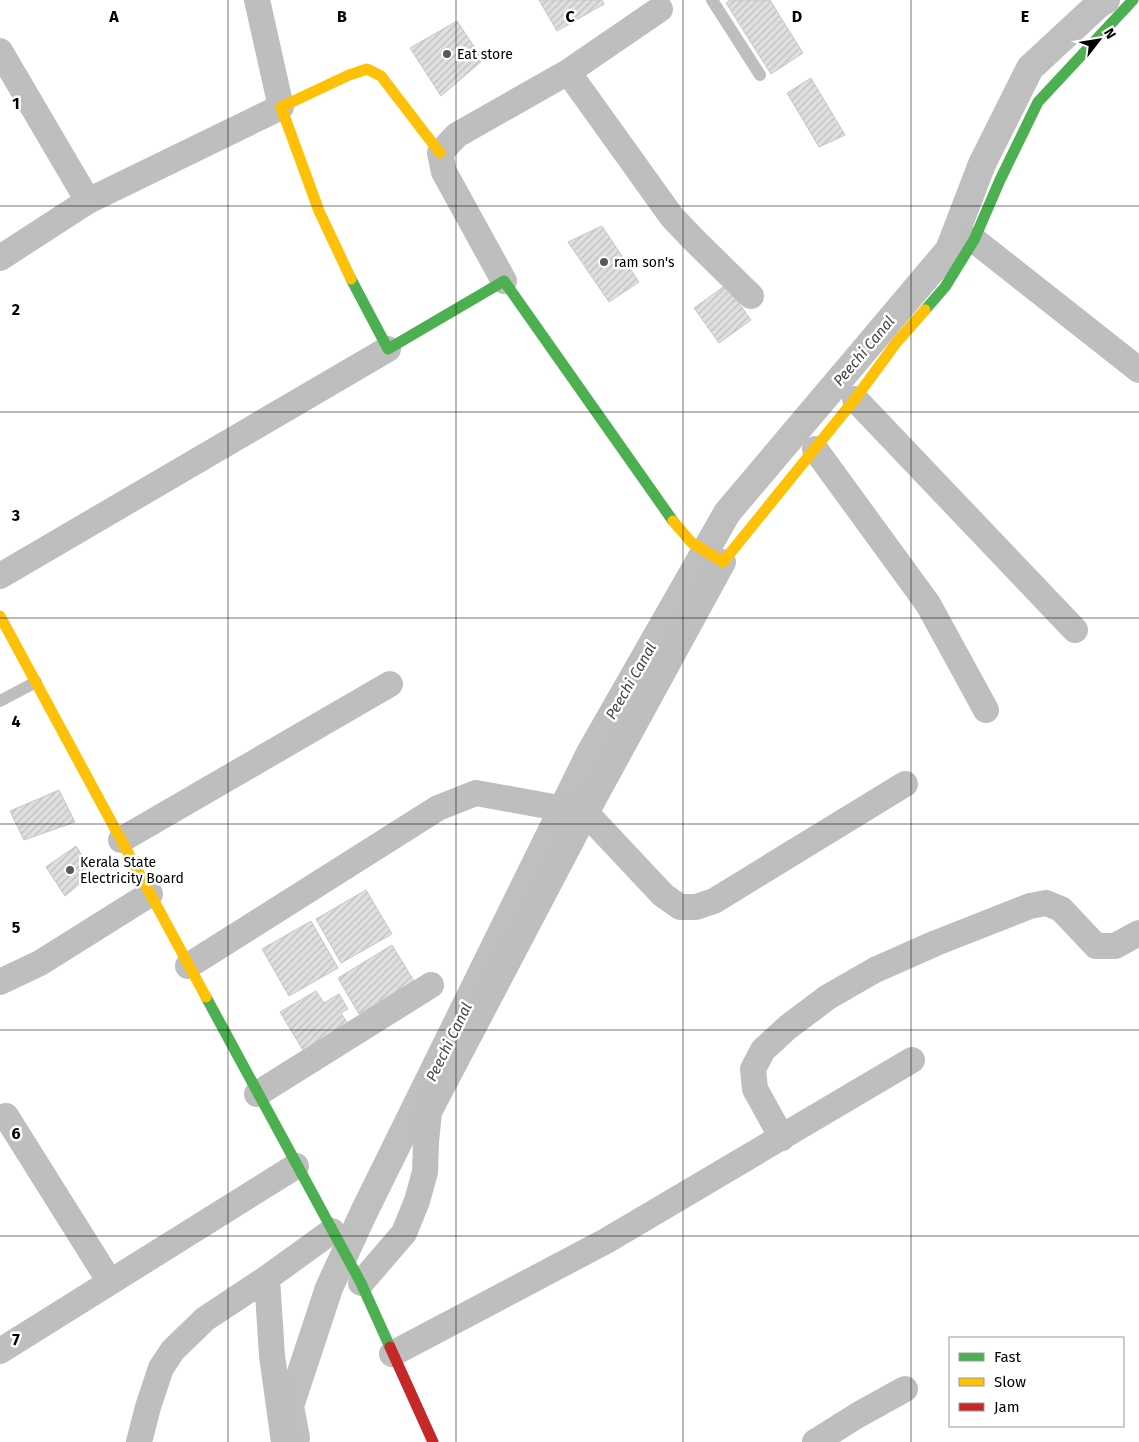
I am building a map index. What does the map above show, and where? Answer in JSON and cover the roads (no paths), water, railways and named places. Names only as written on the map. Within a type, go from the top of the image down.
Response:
[{"type":"street","points":[[257,0],[281,107],[319,211],[352,282],[388,349]]},
{"type":"street","points":[[356,1275],[404,1233],[418,1201],[426,1172],[429,1112],[718,559],[815,449],[855,400],[896,343],[944,287],[974,240],[1000,180],[1038,102],[1133,0]]},
{"type":"street","points":[[440,154],[457,135],[568,72],[662,3]]},
{"type":"street","points":[[0,51],[88,201]]},
{"type":"street","points":[[0,258],[88,201],[281,107],[349,75],[367,69],[381,76],[440,154],[444,172],[504,281],[666,512],[691,542],[718,559]]},
{"type":"street","points":[[568,72],[672,217],[751,296]]},
{"type":"street","points":[[974,240],[1139,370]]},
{"type":"street","points":[[0,576],[504,281]]},
{"type":"street","points":[[855,400],[1075,630]]},
{"type":"street","points":[[815,449],[928,604],[986,710]]},
{"type":"street","points":[[0,616],[356,1275],[433,1442]]},
{"type":"street","points":[[121,840],[390,684]]},
{"type":"street","points":[[188,966],[438,808],[476,792],[586,814],[663,895],[680,907],[696,907],[714,901],[905,784]]},
{"type":"street","points":[[0,982],[40,963],[150,894]]},
{"type":"street","points":[[782,1138],[754,1090],[753,1069],[763,1050],[788,1027],[828,997],[875,970],[936,943],[1030,906],[1046,903],[1061,909],[1096,946],[1115,946],[1139,933]]},
{"type":"street","points":[[257,1094],[431,985]]},
{"type":"street","points":[[392,1354],[606,1241],[912,1060]]},
{"type":"street","points":[[6,1116],[110,1282]]},
{"type":"street","points":[[0,1351],[296,1166]]},
{"type":"street","points":[[139,1442],[161,1368],[173,1350],[205,1319],[267,1278],[336,1239]]},
{"type":"street","points":[[267,1278],[272,1356],[284,1442]]},
{"type":"street","points":[[815,1442],[905,1389]]},
{"type":"lane","points":[[712,0],[760,75]]},
{"type":"lane","points":[[0,701],[36,682]]},
{"type":"waterway","name":"Peechi Canal","points":[[296,1438],[290,1406],[329,1288],[363,1214],[590,753],[727,513],[949,250],[982,164],[1030,68],[1099,4],[1106,0]]},
{"type":"place","name":"Eat store","points":[[447,54]]},
{"type":"place","name":"ram son's","points":[[604,262]]},
{"type":"place","name":"Kerala State Electricity Board","points":[[70,870]]}]
